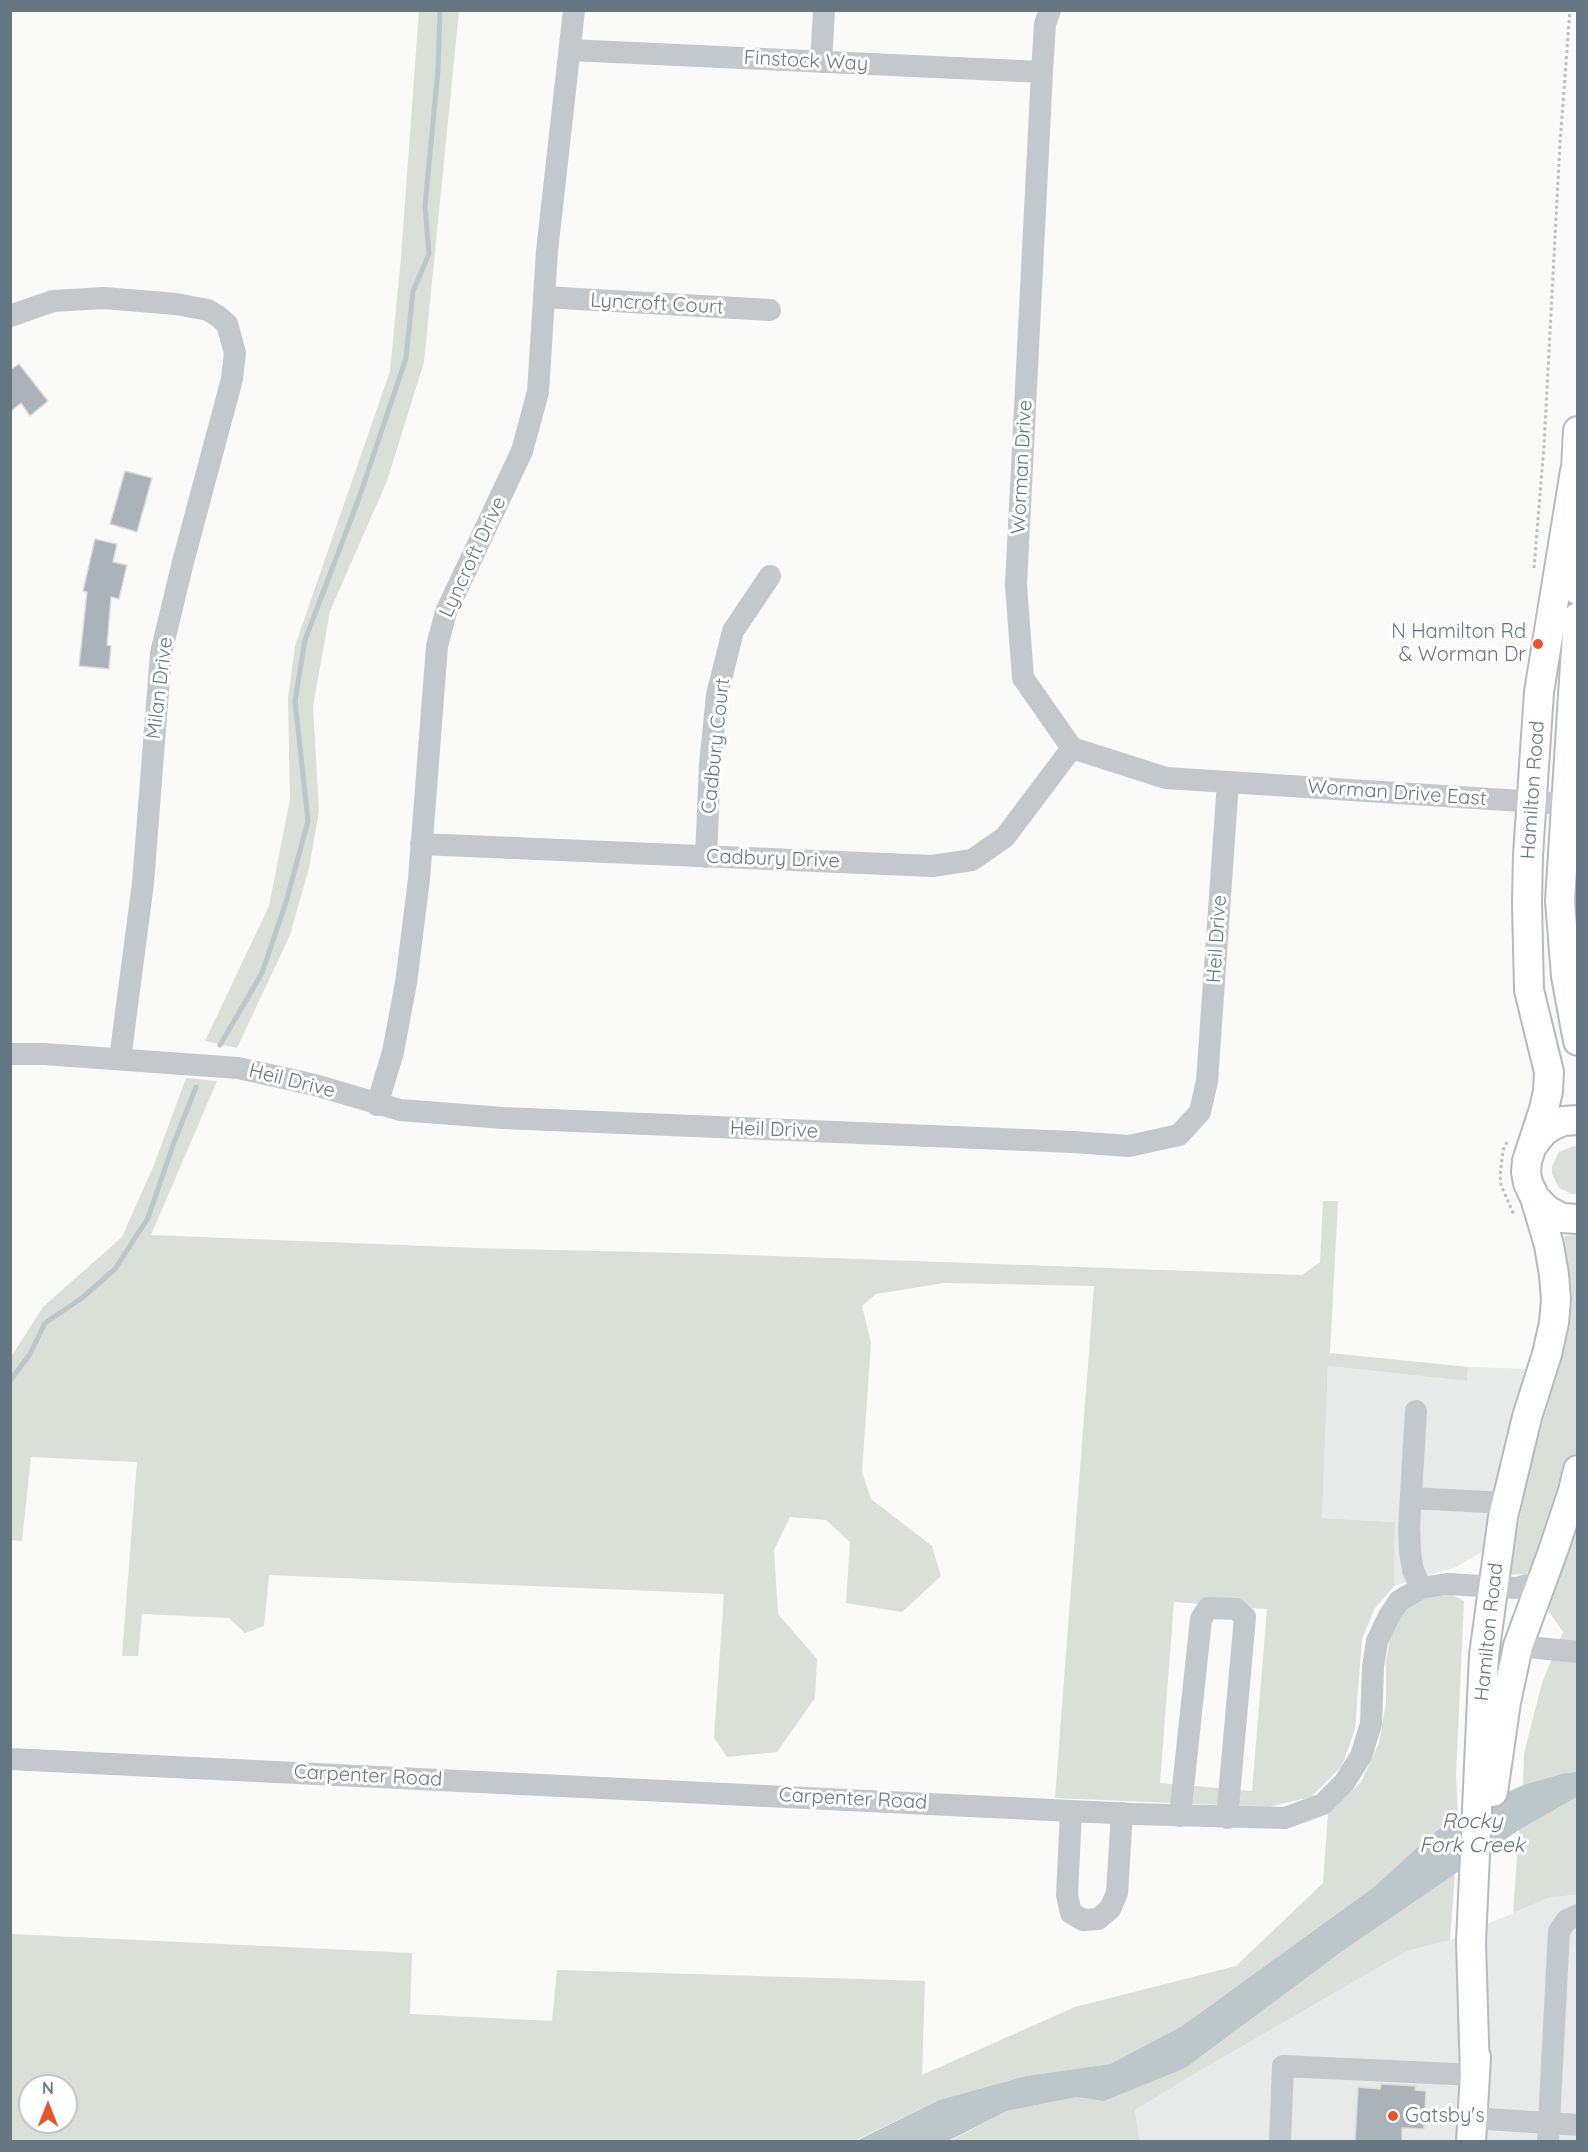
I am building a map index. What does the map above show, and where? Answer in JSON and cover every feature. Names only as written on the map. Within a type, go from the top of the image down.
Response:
[{"type":"main road","name":"Hamilton Road","points":[[1576,451],[1578,590]]},
{"type":"main road","name":"Hamilton Road","points":[[1558,1118],[1559,1066],[1539,984],[1530,959],[1527,903],[1539,692],[1576,451]]},
{"type":"main road","name":"Hamilton Road","points":[[1578,617],[1560,901],[1566,976],[1578,1041]]},
{"type":"main road","points":[[1519,1145],[1543,1132],[1558,1118]]},
{"type":"main road","name":"Hamilton Road","points":[[1471,2130],[1475,2075],[1478,1939],[1492,1798],[1491,1738],[1484,1655],[1492,1586],[1506,1503],[1527,1418],[1547,1354],[1554,1323],[1556,1299],[1549,1245],[1535,1198],[1528,1183],[1519,1145]]},
{"type":"main road","points":[[1535,1198],[1547,1210],[1562,1218],[1578,1219]]},
{"type":"main road","name":"Hamilton Road","points":[[1491,1738],[1506,1702],[1518,1646],[1573,1491],[1578,1470]]},
{"type":"main road","name":"Hamilton Road","points":[[1545,1571],[1578,1504]]},
{"type":"street","name":"Lyncroft Drive","points":[[377,1104],[393,1052],[406,983],[419,879],[437,646],[446,612],[522,451],[538,392],[547,251],[574,10]]},
{"type":"street","points":[[821,62],[824,10]]},
{"type":"street","name":"Worman Drive","points":[[1050,10],[1045,24],[1042,72],[1016,585],[1023,678],[1072,748]]},
{"type":"street","name":"Finstock Way","points":[[570,50],[1042,72]]},
{"type":"street","name":"Lyncroft Court","points":[[544,297],[770,310]]},
{"type":"street","name":"Milan Drive","points":[[10,316],[52,302],[104,298],[176,304],[208,310],[227,324],[235,353],[232,379],[161,653],[143,884],[120,1059]]},
{"type":"street","name":"Cadbury Court","points":[[706,857],[710,765],[717,695],[733,631],[770,576]]},
{"type":"street","points":[[1072,748],[1166,778],[1228,782]]},
{"type":"street","name":"Cadbury Drive","points":[[421,844],[932,866],[972,860],[1005,837],[1072,748]]},
{"type":"street","name":"Heil Drive","points":[[10,1054],[238,1068],[315,1085],[400,1110],[503,1118],[1129,1146],[1179,1135],[1200,1112],[1208,1081],[1228,782]]},
{"type":"street","name":"Worman Drive East","points":[[1228,782],[1567,804]]},
{"type":"street","points":[[1416,1411],[1410,1552],[1413,1570],[1420,1588]]},
{"type":"street","points":[[1411,1498],[1506,1503]]},
{"type":"street","name":"Carpenter Road","points":[[10,1759],[1180,1816],[1286,1818],[1323,1804],[1344,1783],[1361,1756],[1371,1725],[1373,1667],[1377,1641],[1399,1601],[1420,1588],[1447,1584],[1516,1588],[1545,1571]]},
{"type":"street","points":[[1180,1816],[1201,1619],[1208,1608],[1217,1608],[1236,1609],[1245,1617],[1227,1818]]},
{"type":"street","points":[[1518,1646],[1578,1652]]},
{"type":"street","points":[[1071,1810],[1067,1895],[1071,1913],[1083,1920],[1098,1919],[1110,1909],[1118,1893],[1122,1813]]},
{"type":"street","points":[[1548,2132],[1559,1931],[1567,1920],[1578,1915]]},
{"type":"street","points":[[1280,2142],[1283,2066],[1475,2075]]},
{"type":"street","points":[[1471,2130],[1548,2132],[1578,2125]]},
{"type":"path","points":[[1534,569],[1544,446],[1560,143],[1570,10]]},
{"type":"path","points":[[1516,1219],[1501,1185],[1500,1176],[1503,1150],[1519,1145]]},
{"type":"shaded area","points":[[419,11],[459,11],[424,362],[387,481],[330,611],[313,706],[319,811],[309,868],[290,935],[237,1048],[205,1041],[269,906],[290,799],[288,698],[295,646],[390,371],[401,257]]},
{"type":"shaded area","points":[[186,1078],[217,1081],[151,1235],[1302,1275],[1320,1262],[1323,1201],[1338,1201],[1330,1353],[1468,1367],[1467,1381],[1328,1366],[1322,1518],[1395,1522],[1394,1586],[1375,1608],[1362,1639],[1355,1729],[1342,1766],[1311,1797],[1268,1807],[1055,1798],[1094,1286],[944,1283],[876,1294],[862,1306],[871,1343],[862,1472],[871,1499],[932,1546],[941,1576],[902,1612],[846,1603],[850,1542],[826,1520],[790,1517],[774,1550],[778,1614],[817,1659],[815,1698],[777,1752],[727,1757],[714,1738],[724,1594],[269,1575],[264,1626],[245,1633],[229,1618],[142,1614],[138,1656],[122,1656],[137,1462],[31,1457],[22,1541],[11,1540],[11,1357],[43,1307],[122,1237],[154,1165]],"holes":[[[1174,1602],[1267,1609],[1252,1791],[1160,1783]]]},
{"type":"shaded area","points":[[1577,1147],[1578,1194],[1572,1194],[1559,1188],[1552,1174],[1552,1166],[1559,1152]]},
{"type":"shaded area","points":[[1577,1235],[1577,1456],[1567,1496],[1539,1561],[1525,1574],[1509,1575],[1536,1445],[1570,1325],[1572,1293],[1564,1236]]},
{"type":"shaded area","points":[[1328,1366],[1467,1381],[1468,1367],[1532,1369],[1489,1548],[1456,1567],[1394,1586],[1395,1522],[1322,1518]]},
{"type":"shaded area","points":[[1577,1524],[1577,1772],[1565,1773],[1523,1785],[1524,1754],[1542,1683],[1563,1632],[1549,1612],[1547,1596]]},
{"type":"shaded area","points":[[1452,1595],[1464,1601],[1456,1775],[1458,1815],[1432,1834],[1374,1887],[1182,2026],[1110,2064],[1026,2076],[939,2100],[854,2141],[11,2142],[11,1934],[412,1953],[410,2014],[552,2021],[557,1970],[925,1981],[922,2075],[1075,2007],[1236,1966],[1323,1883],[1328,1814],[1361,1782],[1379,1743],[1386,1703],[1386,1660],[1392,1628],[1410,1603],[1431,1597]]},
{"type":"shaded area","points":[[1577,1797],[1577,1895],[1551,1897],[1513,1913],[1519,1830]]},
{"type":"shaded area","points":[[1455,1873],[1450,1940],[1407,1951],[1135,2110],[1140,2141],[948,2142],[1007,2111],[1077,2097],[1104,2101],[1341,1952]]},
{"type":"shaded area","points":[[1577,1895],[1577,2141],[1140,2141],[1135,2110],[1407,1951],[1450,1940],[1551,1897]]},
{"type":"water","name":"Rocky Fork Creek","points":[[1577,1772],[1577,1797],[1519,1830],[1341,1952],[1185,2068],[1104,2101],[1077,2097],[1007,2111],[948,2141],[854,2142],[939,2100],[1026,2076],[1110,2064],[1182,2026],[1374,1887],[1432,1834],[1465,1811],[1523,1785],[1565,1773]]},
{"type":"building","points":[[19,364],[48,401],[30,416],[21,403],[10,412],[10,370]]},
{"type":"building","points":[[125,471],[152,478],[137,532],[110,524]]},
{"type":"building","points":[[95,539],[117,544],[113,562],[127,565],[119,599],[111,597],[107,645],[111,646],[109,669],[79,666],[87,592],[83,591]]},
{"type":"building","name":"Gatsby's","points":[[1381,2084],[1416,2086],[1415,2090],[1426,2091],[1424,2129],[1402,2128],[1402,2142],[1355,2142],[1358,2087],[1380,2089]]},
{"type":"waterway","points":[[220,1045],[262,973],[286,902],[308,821],[295,701],[305,640],[359,498],[406,358],[413,291],[429,254],[425,206],[438,70],[440,10]]},
{"type":"waterway","points":[[10,1381],[30,1354],[45,1323],[82,1298],[115,1269],[148,1218],[196,1087]]},
{"type":"place","name":"N Hamilton Rd & Worman Dr","points":[[1538,644]]},
{"type":"place","name":"Gatsby's","points":[[1393,2116]]}]
